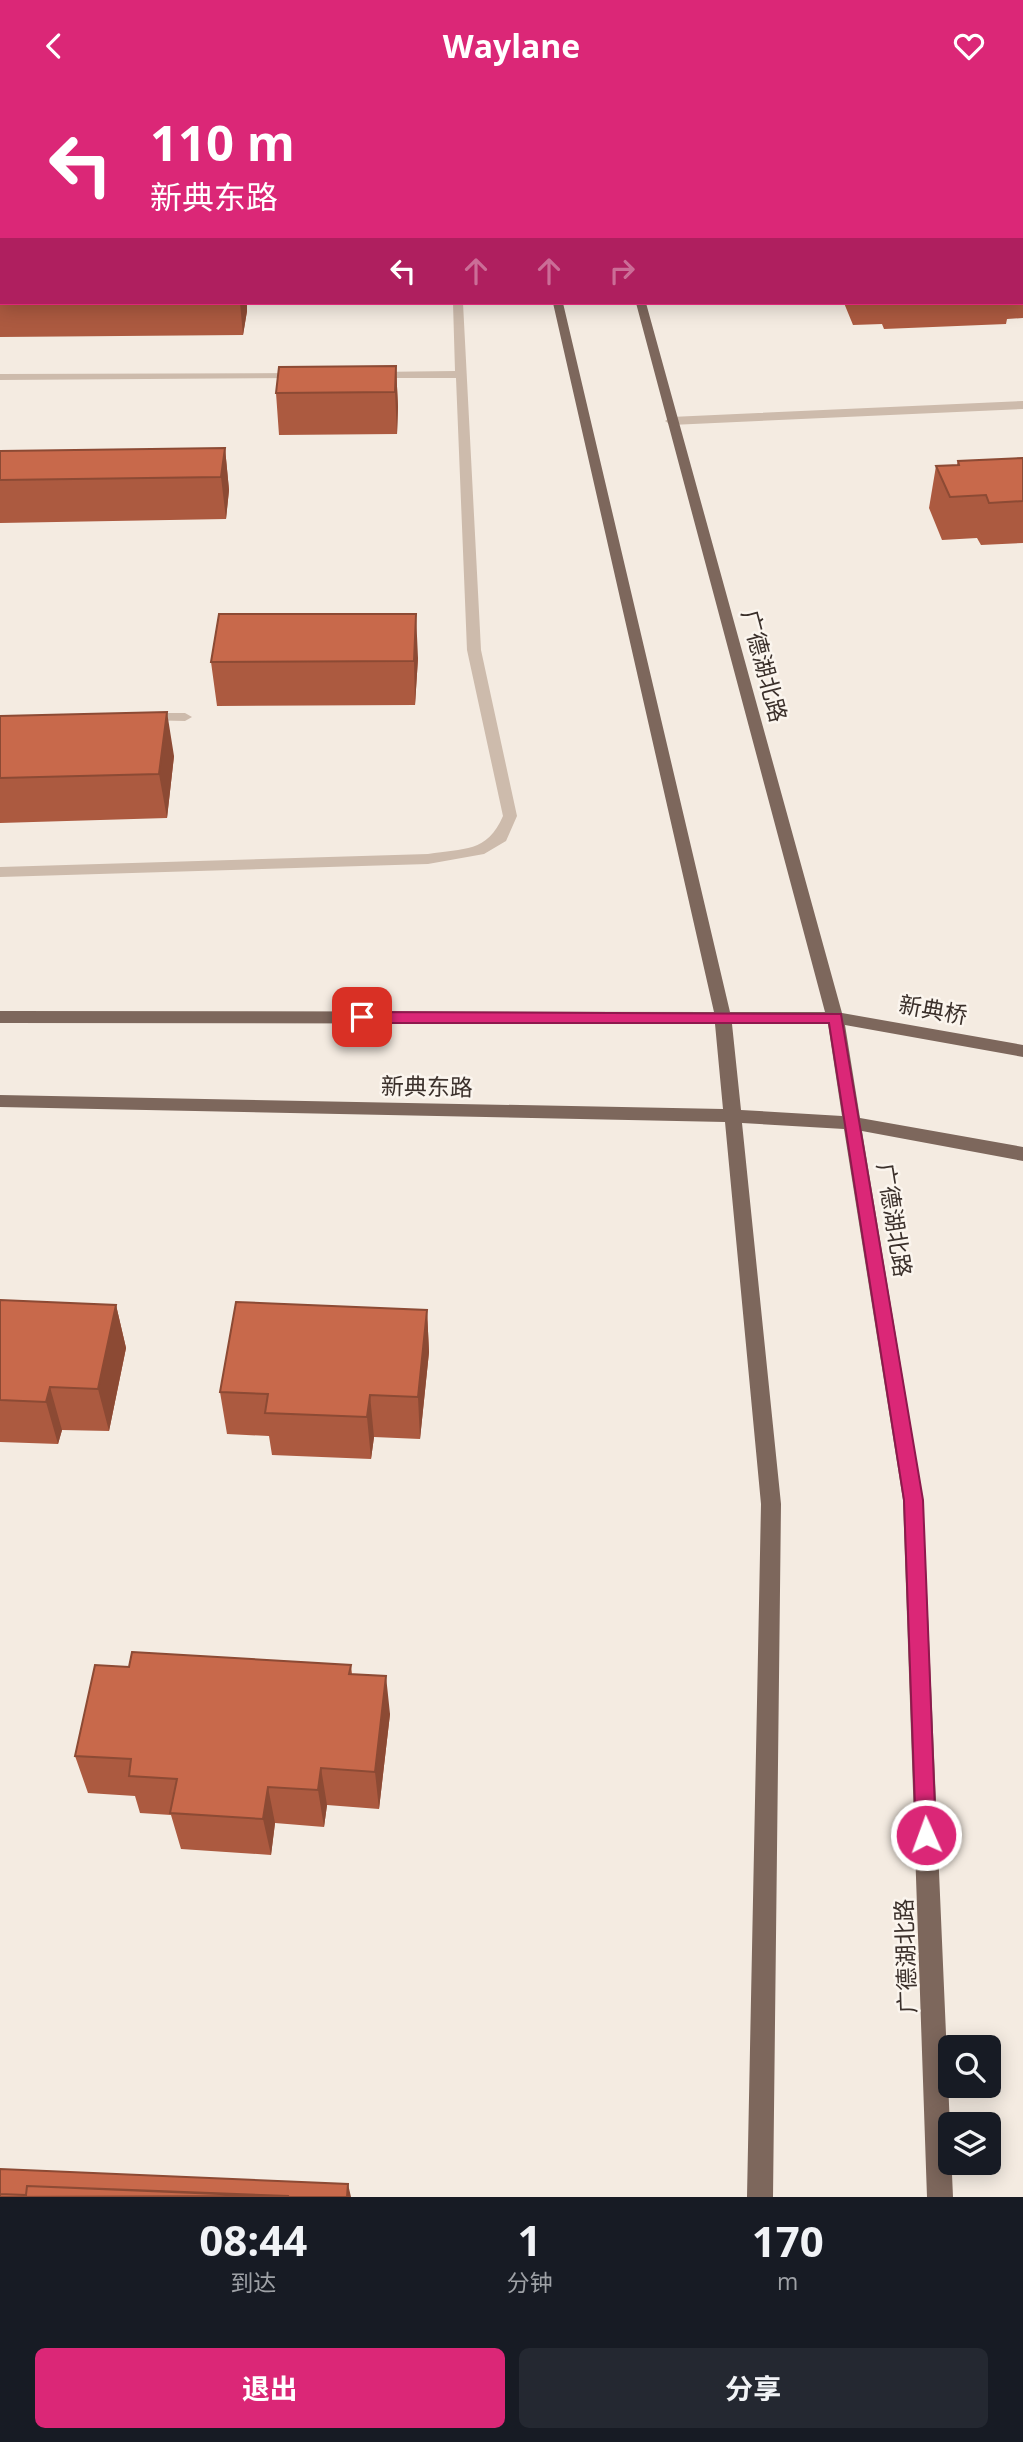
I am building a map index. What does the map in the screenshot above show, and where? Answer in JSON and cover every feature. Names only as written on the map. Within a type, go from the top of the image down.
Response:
[{"type":"main road","points":[[558,305],[723,1017],[735,1116],[771,1504],[760,2197]]},
{"type":"main road","name":"广德湖北路","points":[[642,305],[835,1018],[914,1500],[940,2197]]},
{"type":"main road","points":[[0,1017],[835,1018]]},
{"type":"main road","name":"新典桥","points":[[835,1018],[1023,1051]]},
{"type":"main road","name":"新典东路","points":[[0,1101],[735,1116],[853,1123]]},
{"type":"main road","points":[[853,1123],[1023,1154]]},
{"type":"street","points":[[0,873],[428,859],[479,851],[501,838],[510,816],[474,650],[458,305]]},
{"type":"street","points":[[0,377],[308,375]]},
{"type":"street","points":[[364,375],[461,375]]},
{"type":"street","points":[[671,421],[1023,405]]},
{"type":"street","points":[[132,717],[185,717]]},
{"type":"building","points":[[396,366],[395,392],[276,393],[279,367]]},
{"type":"building","points":[[225,448],[221,477],[0,480],[0,451]]},
{"type":"building","points":[[1023,458],[1023,501],[989,503],[986,495],[950,497],[936,466],[959,465],[958,461]]},
{"type":"building","points":[[219,614],[416,614],[414,661],[211,662]]},
{"type":"building","points":[[167,712],[159,774],[0,778],[0,716]]},
{"type":"building","points":[[0,1300],[116,1305],[98,1389],[50,1387],[46,1402],[0,1400]]},
{"type":"building","points":[[236,1302],[427,1310],[418,1397],[370,1395],[367,1417],[265,1413],[268,1394],[220,1392]]},
{"type":"building","points":[[132,1652],[351,1665],[349,1674],[386,1676],[375,1772],[321,1768],[318,1790],[268,1787],[263,1819],[170,1813],[177,1779],[129,1776],[131,1759],[75,1756],[95,1665],[129,1667]]},
{"type":"building","points":[[0,2169],[348,2184],[347,2197],[27,2186],[26,2195],[0,2194]]},
{"type":"building","points":[[27,2186],[289,2196],[0,2197],[0,2194],[26,2195]]},
{"type":"route","points":[[362,1017],[835,1018],[914,1500],[926,1835]]}]
